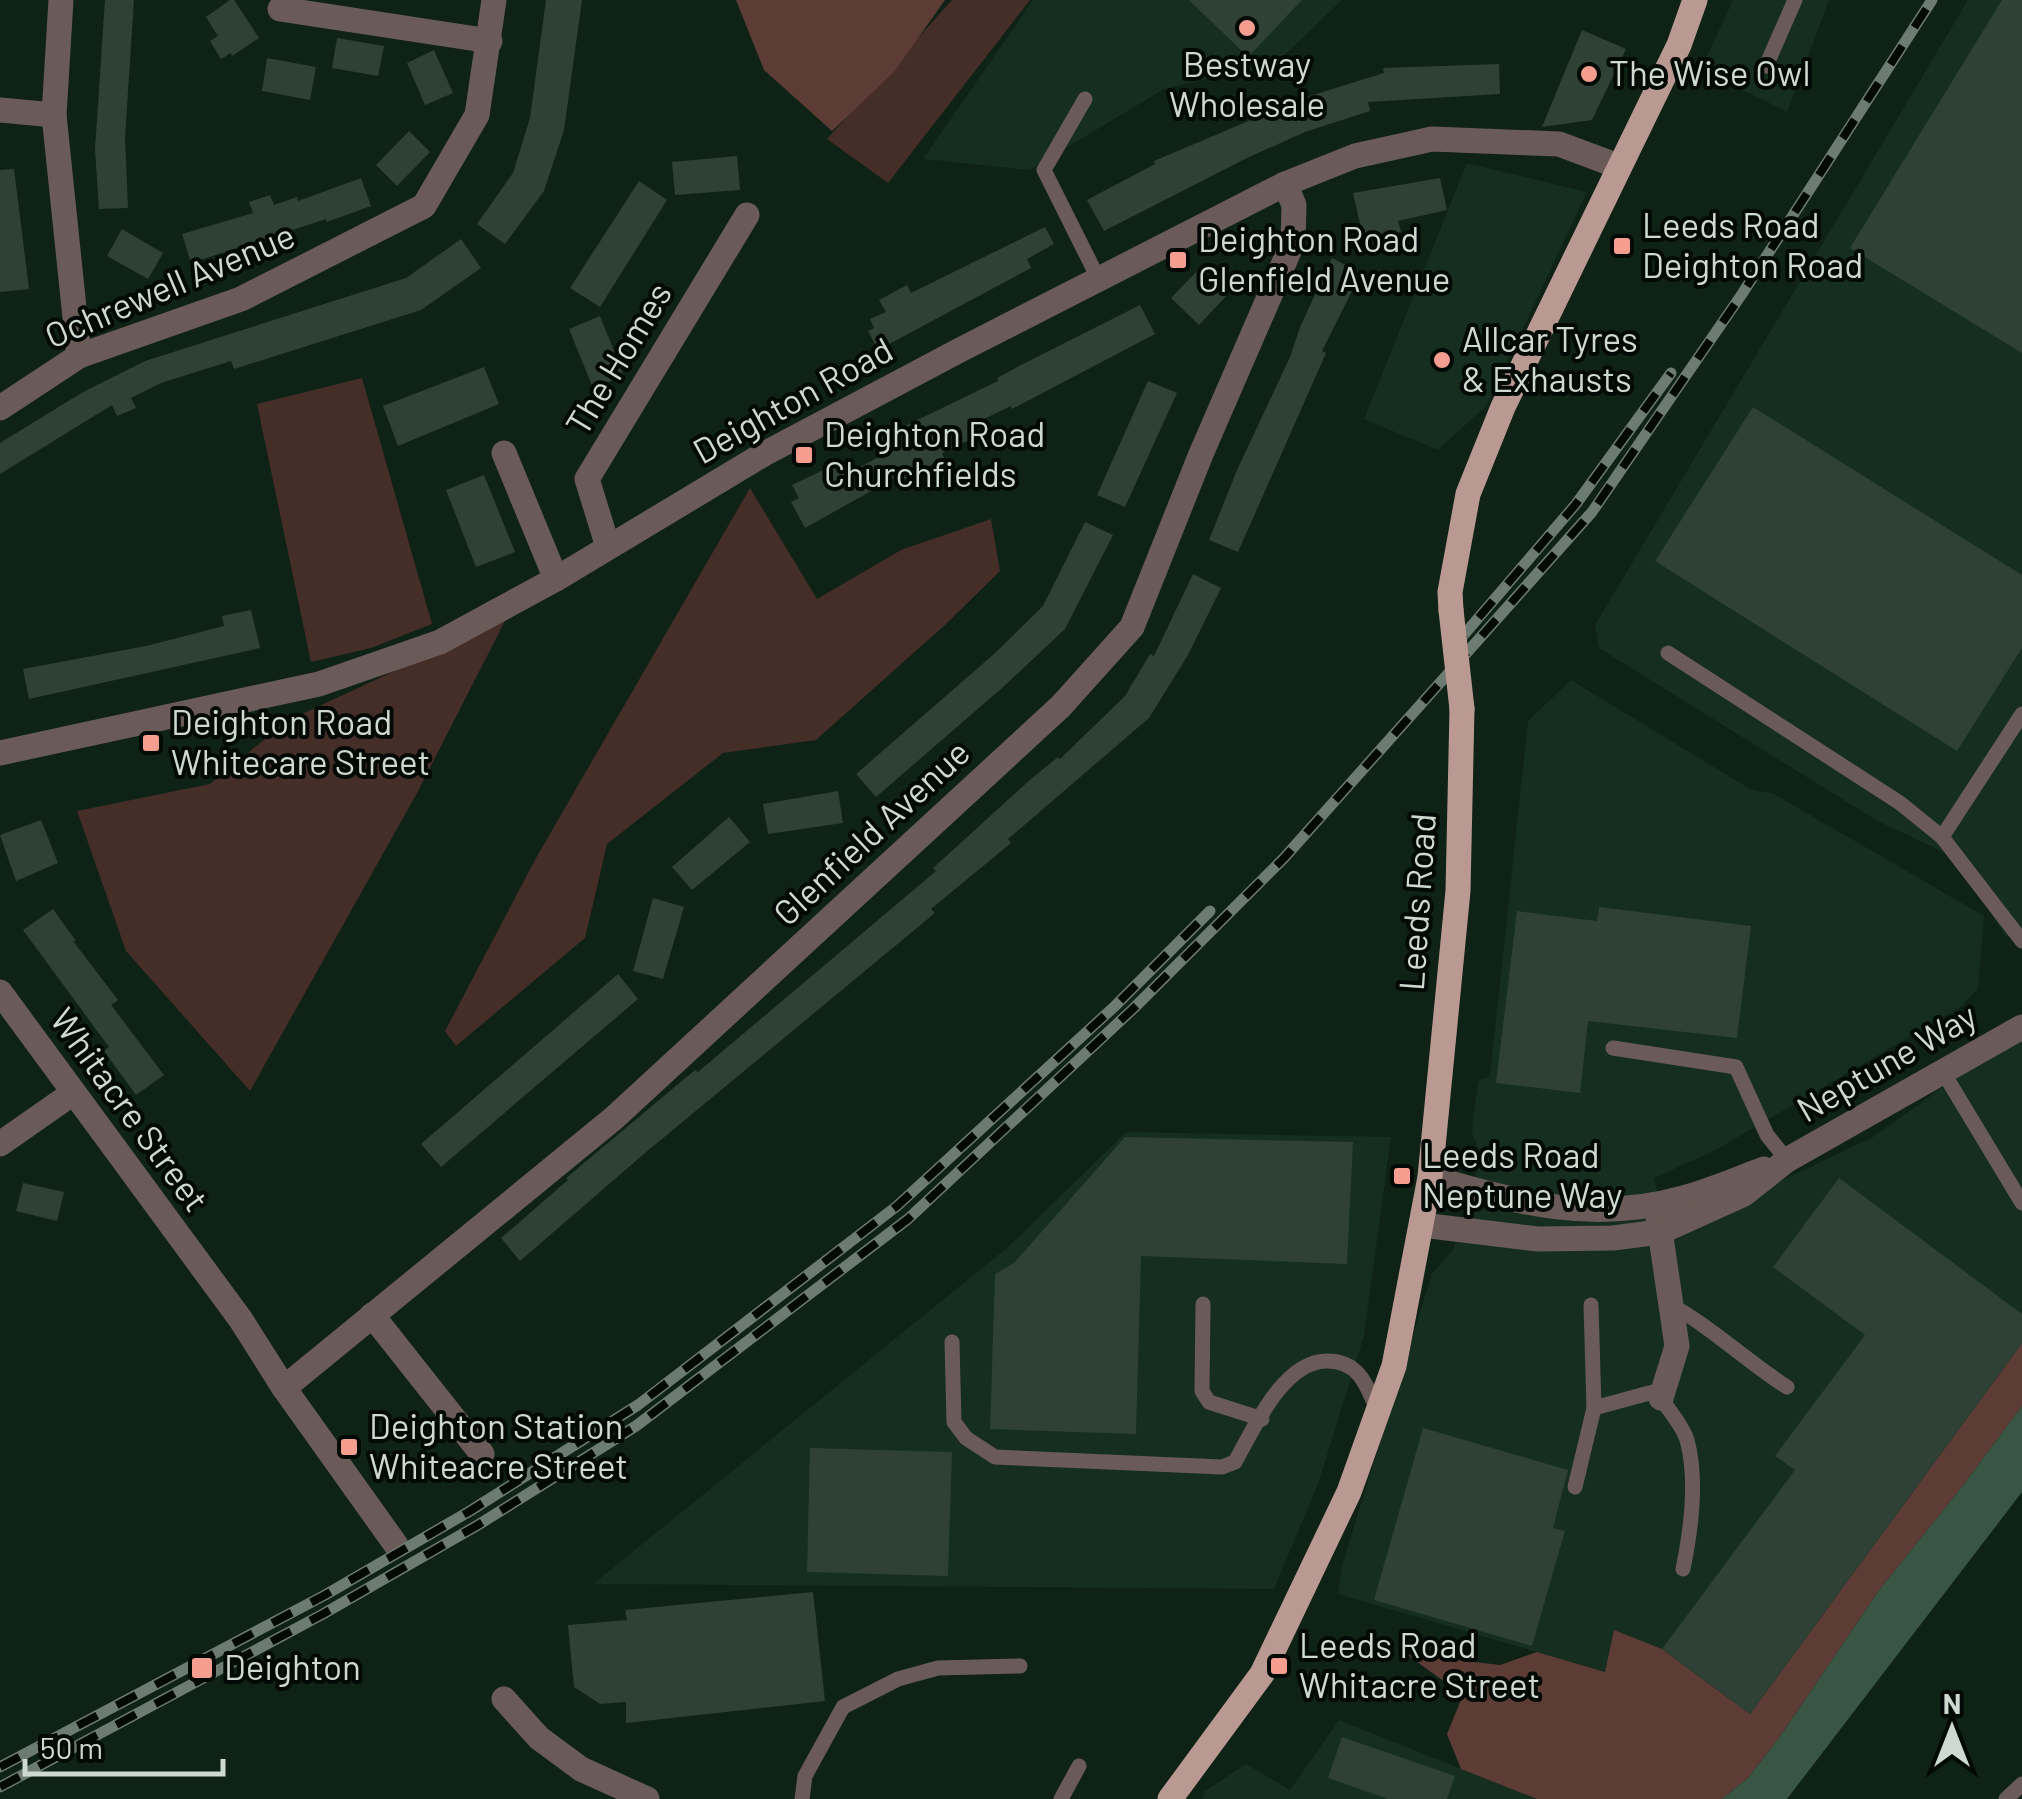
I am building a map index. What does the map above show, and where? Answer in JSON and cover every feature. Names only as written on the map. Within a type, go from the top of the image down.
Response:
[{"type":"main road","name":"Leeds Road","points":[[1170,1799],[1262,1674],[1350,1492],[1394,1366],[1430,1176],[1458,891],[1462,709],[1450,592],[1468,494],[1503,407],[1679,44],[1695,0]]},
{"type":"street","points":[[62,0],[54,115],[79,356]]},
{"type":"street","name":"Ochrewell Avenue","points":[[0,408],[79,356],[241,299],[424,206],[477,115],[494,0]]},
{"type":"street","points":[[280,9],[490,41]]},
{"type":"street","points":[[0,110],[54,115]]},
{"type":"street","name":"Deighton Road","points":[[0,753],[319,684],[440,642],[556,579],[764,454],[1098,278],[1285,184],[1355,156],[1432,138],[1559,144],[1618,166]]},
{"type":"street","name":"Glenfield Avenue","points":[[284,1388],[614,1118],[1061,706],[1132,627],[1200,454],[1293,242],[1294,205],[1285,184]]},
{"type":"street","name":"The Homes","points":[[608,547],[587,479],[747,214]]},
{"type":"street","points":[[504,453],[556,579]]},
{"type":"street","name":"Whitacre Street","points":[[0,992],[241,1320],[284,1388]]},
{"type":"street","name":"Neptune Way","points":[[1422,1225],[1538,1238],[1612,1238],[1660,1232],[1744,1194],[1788,1160],[2022,1027]]},
{"type":"street","points":[[0,1144],[73,1093]]},
{"type":"street","name":"Neptune Way","points":[[1430,1176],[1514,1202],[1585,1209],[1682,1199],[1788,1160]]},
{"type":"street","name":"Neptune Way","points":[[1585,1209],[1602,1222],[1658,1217],[1660,1232]]},
{"type":"street","points":[[1660,1232],[1677,1346],[1663,1394]]},
{"type":"street","points":[[372,1314],[482,1454]]},
{"type":"street","points":[[284,1388],[396,1545]]},
{"type":"street","points":[[504,1698],[538,1738],[581,1769],[647,1799]]},
{"type":"lane","points":[[1766,66],[1794,0]]},
{"type":"lane","points":[[1085,99],[1044,170],[1098,278]]},
{"type":"lane","points":[[1668,653],[1900,804],[1942,837],[2022,940]]},
{"type":"lane","points":[[1942,837],[2022,714]]},
{"type":"lane","points":[[1612,1048],[1736,1067],[1767,1136],[1788,1160]]},
{"type":"lane","points":[[1942,1072],[2022,1203]]},
{"type":"lane","points":[[1203,1304],[1202,1392],[1209,1402],[1262,1418]]},
{"type":"lane","points":[[1669,1304],[1702,1322],[1755,1367],[1787,1387]]},
{"type":"lane","points":[[1575,1487],[1594,1408],[1591,1305]]},
{"type":"lane","points":[[952,1342],[954,1422],[966,1438],[995,1456],[1222,1466],[1235,1462],[1282,1385],[1310,1362],[1338,1361],[1351,1366],[1366,1382],[1378,1412]]},
{"type":"lane","points":[[1594,1408],[1663,1394],[1687,1437],[1693,1522],[1682,1569]]},
{"type":"lane","points":[[802,1799],[805,1776],[843,1707],[898,1679],[938,1668],[1020,1666]]},
{"type":"lane","points":[[1061,1799],[1079,1766]]},
{"type":"lane","points":[[2006,1799],[2022,1784]]},
{"type":"shaded area","points":[[736,0],[945,0],[894,72],[832,131],[764,70]]},
{"type":"shaded area","points":[[952,0],[1030,0],[888,183],[827,139]]},
{"type":"shaded area","points":[[1033,0],[1342,0],[1271,68],[1254,75],[1226,74],[1164,89],[1029,170],[923,159]]},
{"type":"shaded area","points":[[1733,0],[1829,0],[1787,112],[1701,69]]},
{"type":"shaded area","points":[[1968,0],[2022,0],[2022,940],[2005,936],[1949,855],[1876,820],[1599,648],[1595,625]]},
{"type":"shaded area","points":[[1467,163],[1587,192],[1487,405],[1438,450],[1364,419]]},
{"type":"shaded area","points":[[362,378],[432,624],[371,648],[311,662],[257,404]]},
{"type":"shaded area","points":[[750,488],[817,599],[901,550],[991,519],[1000,571],[816,740],[723,753],[607,844],[585,938],[456,1046],[445,1031],[536,858]]},
{"type":"shaded area","points":[[506,619],[417,793],[250,1091],[126,951],[77,811],[210,784],[287,721]]},
{"type":"shaded area","points":[[1571,680],[1750,789],[1774,794],[1984,916],[1978,989],[1960,1007],[1716,1150],[1654,1178],[1667,1235],[1873,1137],[1974,1065],[2022,1038],[2022,1343],[1750,1714],[1662,1649],[1614,1631],[1606,1672],[1338,1594],[1342,1566],[1432,1273],[1453,1250],[1481,1157],[1472,1133],[1474,1109],[1479,1080],[1490,1076],[1528,721]]},
{"type":"shaded area","points":[[1126,1132],[1391,1137],[1364,1336],[1318,1484],[1274,1589],[593,1584],[1008,1247]]},
{"type":"shaded area","points":[[2022,1343],[2022,1406],[1880,1589],[1779,1738],[1748,1778],[1722,1799],[1537,1799],[1461,1769],[1447,1734],[1463,1695],[1406,1654],[1500,1665],[1537,1652],[1605,1672],[1614,1630],[1662,1649],[1750,1714]]},
{"type":"shaded area","points":[[2022,1406],[2022,1492],[1787,1799],[1722,1799],[1748,1778],[1779,1738],[1880,1589]]},
{"type":"shaded area","points":[[1339,1720],[1537,1799],[1202,1799],[1204,1792],[1246,1764],[1290,1790]]},
{"type":"building","points":[[105,0],[134,0],[125,137],[128,208],[99,209],[95,149]]},
{"type":"building","points":[[234,0],[259,38],[221,59],[210,41],[218,36],[206,17]]},
{"type":"building","points":[[546,0],[582,0],[564,130],[544,191],[505,244],[477,224],[513,173],[530,118]]},
{"type":"building","name":"Bestway Wholesale","points":[[1189,0],[1302,0],[1248,57]]},
{"type":"building","points":[[2002,0],[2022,0],[2022,353],[1850,248]]},
{"type":"building","name":"The Wise Owl","points":[[1582,30],[1626,49],[1592,120],[1542,127]]},
{"type":"building","points":[[337,38],[384,46],[378,76],[332,68]]},
{"type":"building","points":[[434,50],[453,93],[425,105],[407,63]]},
{"type":"building","points":[[267,58],[316,67],[310,100],[262,91]]},
{"type":"building","points":[[1499,64],[1500,94],[1368,102],[1370,111],[1305,132],[1245,159],[1104,231],[1087,200],[1155,164],[1154,161],[1300,99],[1384,73],[1383,68]]},
{"type":"building","points":[[409,131],[430,152],[397,186],[376,165]]},
{"type":"building","points":[[737,156],[740,190],[675,195],[672,162]]},
{"type":"building","points":[[14,169],[29,289],[0,292],[0,170]]},
{"type":"building","points":[[361,178],[371,206],[191,263],[182,234],[253,213],[249,202],[270,195],[274,205],[297,197],[298,201]]},
{"type":"building","points":[[1440,178],[1447,210],[1398,221],[1401,232],[1364,241],[1353,193]]},
{"type":"building","points":[[639,181],[667,200],[600,307],[570,288]]},
{"type":"building","points":[[1045,227],[1054,244],[1027,259],[1031,268],[878,350],[868,331],[874,328],[870,319],[886,312],[879,300],[907,285],[911,293]]},
{"type":"building","points":[[122,229],[163,253],[148,279],[107,256]]},
{"type":"building","points":[[461,239],[481,268],[421,310],[234,369],[231,361],[161,383],[131,398],[136,408],[117,416],[112,405],[0,474],[0,443],[83,392],[145,361],[406,278]]},
{"type":"building","points":[[1332,258],[1361,273],[1322,351],[1326,353],[1238,552],[1209,540]]},
{"type":"building","points":[[1200,268],[1228,294],[1199,325],[1171,298]]},
{"type":"building","points":[[1140,305],[1155,334],[1012,409],[1011,406],[969,426],[974,438],[942,453],[944,458],[901,481],[898,476],[805,528],[791,502],[799,498],[792,485],[842,461],[849,473],[886,453],[878,439],[998,381],[997,378],[1023,364]]},
{"type":"building","points":[[600,316],[624,376],[593,388],[569,329]]},
{"type":"building","points":[[484,367],[499,404],[398,446],[383,406]]},
{"type":"building","points":[[1148,381],[1177,393],[1125,507],[1097,495]]},
{"type":"building","points":[[1753,407],[2022,575],[2022,648],[1957,751],[1655,561]]},
{"type":"building","points":[[484,475],[515,552],[476,567],[446,490]]},
{"type":"building","points":[[1085,522],[1113,535],[1065,629],[876,797],[856,774],[1043,606]]},
{"type":"building","points":[[1193,574],[1221,588],[1188,655],[1149,718],[1008,839],[1011,843],[931,909],[935,913],[520,1261],[501,1238],[566,1178],[936,871],[933,868],[1031,779],[1060,759],[1125,696],[1150,654],[1154,656]]},
{"type":"building","points":[[251,610],[260,648],[29,699],[23,669],[146,646],[224,626],[222,616]]},
{"type":"building","points":[[838,791],[843,823],[768,834],[763,804]]},
{"type":"building","points":[[729,817],[750,842],[692,890],[672,867]]},
{"type":"building","points":[[41,820],[58,863],[16,881],[0,835]]},
{"type":"building","points":[[653,898],[684,907],[663,979],[633,971]]},
{"type":"building","points":[[1599,907],[1751,926],[1737,1038],[1588,1021],[1580,1093],[1496,1083],[1517,911],[1597,921]]},
{"type":"building","points":[[53,909],[118,1000],[111,1005],[164,1075],[136,1095],[104,1051],[109,1047],[23,930]]},
{"type":"building","points":[[618,974],[638,999],[441,1167],[421,1144]]},
{"type":"building","points":[[1125,1137],[1353,1142],[1347,1264],[1141,1256],[1136,1434],[990,1429],[995,1274],[1014,1263]]},
{"type":"building","points":[[1839,1178],[2022,1314],[2022,1343],[1750,1714],[1662,1649],[1795,1470],[1775,1456],[1865,1335],[1773,1267]]},
{"type":"building","points":[[23,1183],[64,1192],[57,1221],[16,1211]]},
{"type":"building","points":[[1423,1428],[1568,1470],[1553,1528],[1565,1531],[1532,1646],[1374,1600]]},
{"type":"building","points":[[810,1448],[952,1452],[948,1576],[807,1572]]},
{"type":"building","points":[[813,1592],[825,1701],[626,1723],[626,1702],[600,1704],[574,1687],[568,1625],[627,1620],[625,1610]]},
{"type":"building","points":[[1342,1737],[1455,1776],[1447,1799],[1388,1799],[1328,1778]]},
{"type":"railway","points":[[0,1787],[323,1614],[478,1525],[636,1426],[908,1219],[1134,1008],[1284,858],[1592,512],[1742,294],[1932,0]]},
{"type":"railway","points":[[1450,651],[1576,504],[1671,373]]},
{"type":"railway","points":[[0,1767],[325,1595],[470,1511],[638,1405],[897,1206],[1115,1006],[1210,911]]},
{"type":"place","name":"Bestway Wholesale","points":[[1247,28]]},
{"type":"place","name":"The Wise Owl","points":[[1589,74]]},
{"type":"place","name":"Leeds Road Deighton Road","points":[[1622,246]]},
{"type":"place","name":"Deighton Road Glenfield Avenue","points":[[1178,260]]},
{"type":"place","name":"Allcar Tyres & Exhausts","points":[[1442,360]]},
{"type":"place","name":"Deighton Road Churchfields","points":[[804,455]]},
{"type":"place","name":"Deighton Road Whitecare Street","points":[[151,743]]},
{"type":"place","name":"Leeds Road Neptune Way","points":[[1402,1176]]},
{"type":"place","name":"Deighton Station Whiteacre Street","points":[[349,1447]]},
{"type":"place","name":"Leeds Road Whitacre Street","points":[[1279,1666]]},
{"type":"place","name":"Deighton","points":[[202,1668]]}]
